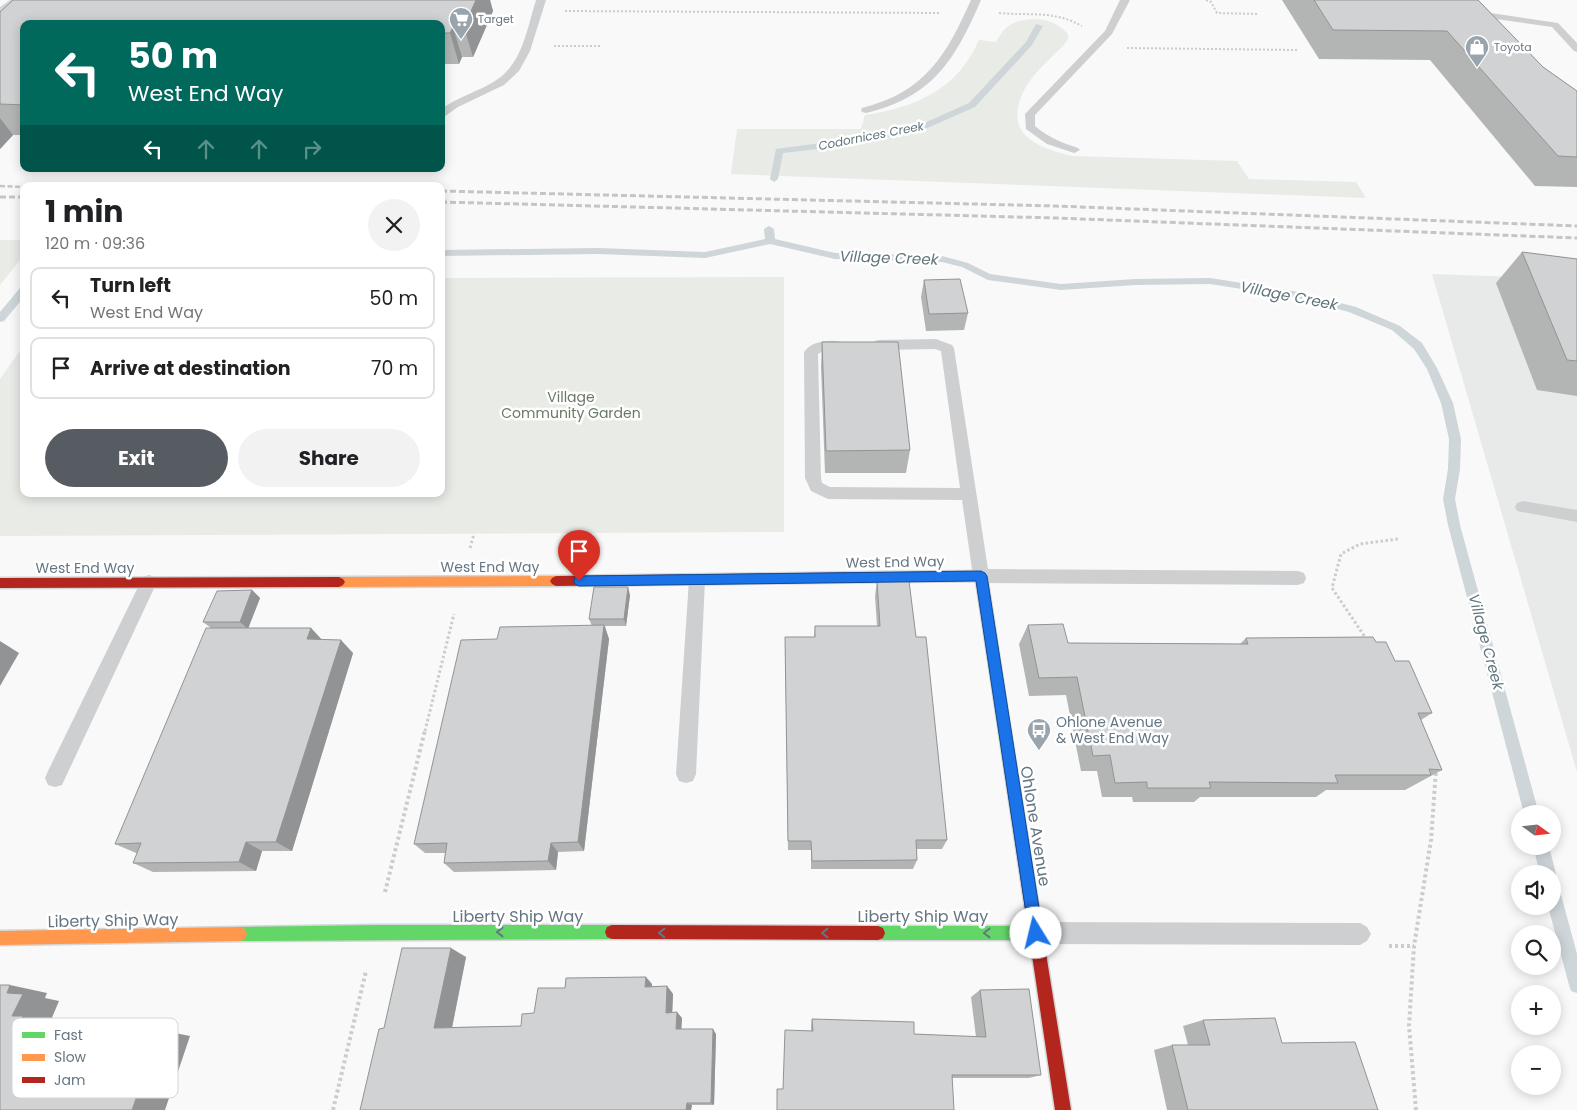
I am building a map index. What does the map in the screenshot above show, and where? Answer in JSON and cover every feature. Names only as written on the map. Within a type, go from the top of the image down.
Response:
[{"type":"street","name":"West End Way","points":[[0,583],[462,582],[981,576]]},
{"type":"street","name":"Ohlone Avenue","points":[[981,576],[1063,1110]]},
{"type":"street","name":"Liberty Ship Way","points":[[0,938],[376,932],[1036,933]]},
{"type":"lane","points":[[445,113],[455,105],[490,89],[507,78],[518,66],[526,50],[541,0]]},
{"type":"lane","points":[[866,110],[881,108],[905,98],[939,69],[962,31],[976,0]]},
{"type":"lane","points":[[1074,150],[1060,147],[1038,134],[1030,127],[1030,114],[1109,32],[1125,0]]},
{"type":"lane","points":[[1475,0],[1479,18]]},
{"type":"lane","points":[[1458,11],[1479,18],[1555,25],[1577,49]]},
{"type":"lane","points":[[968,494],[828,493],[816,487],[813,478],[811,352],[819,346],[936,344],[947,348],[981,576],[1298,578]]},
{"type":"lane","points":[[1523,507],[1577,516]]},
{"type":"lane","points":[[686,774],[697,580]]},
{"type":"lane","points":[[55,778],[149,582]]},
{"type":"lane","points":[[1036,933],[1360,934]]},
{"type":"path","points":[[1206,0],[1211,2],[1217,13],[1258,14]]},
{"type":"path","points":[[564,11],[945,12]]},
{"type":"path","points":[[994,13],[1009,15],[1027,13],[1067,17],[1085,29]]},
{"type":"path","points":[[554,46],[601,46]]},
{"type":"path","points":[[1123,48],[1297,50]]},
{"type":"path","points":[[333,1110],[474,534]]},
{"type":"path","points":[[1370,645],[1332,588],[1341,554],[1360,544],[1398,539]]},
{"type":"path","points":[[1416,1110],[1409,1026],[1414,946],[1431,840],[1436,769],[1433,760]]},
{"type":"shaded area","points":[[1432,274],[1577,279],[1577,772]]},
{"type":"green space","points":[[1034,19],[1049,21],[1061,27],[1068,34],[1068,39],[1064,45],[1044,64],[1027,85],[1017,114],[1019,125],[1024,134],[1044,147],[1072,156],[1237,161],[1249,179],[1356,182],[1366,198],[731,174],[737,129],[861,129],[865,115],[884,112],[918,101],[947,84],[970,57],[979,40],[996,42],[1003,31],[1011,24]]},
{"type":"green space","points":[[0,240],[20,240],[20,260],[0,285]]},
{"type":"green space","name":"Village Community Garden","points":[[784,277],[784,532],[0,536],[0,379],[20,351],[20,497],[445,497],[445,278]]},
{"type":"building","points":[[13,0],[476,0],[464,27],[453,27],[450,33],[445,33],[445,20],[20,20],[20,105],[0,104],[0,12]]},
{"type":"building","points":[[1314,0],[1478,0],[1543,67],[1577,91],[1577,157],[1558,156],[1447,31],[1333,30]]},
{"type":"building","points":[[1522,252],[1577,259],[1577,361],[1567,360]]},
{"type":"building","points":[[960,279],[968,313],[929,314],[924,280]]},
{"type":"building","points":[[822,342],[898,342],[910,450],[826,451]]},
{"type":"building","points":[[877,581],[909,581],[916,637],[926,637],[947,840],[916,840],[917,860],[812,861],[811,841],[788,841],[785,637],[815,637],[815,626],[880,626]]},
{"type":"building","points":[[594,587],[628,587],[624,619],[589,619]]},
{"type":"building","points":[[252,590],[240,622],[203,622],[217,591]]},
{"type":"building","points":[[1063,624],[1068,643],[1248,644],[1246,638],[1373,637],[1376,642],[1386,642],[1395,661],[1409,661],[1432,713],[1418,713],[1442,770],[1429,769],[1431,775],[1335,775],[1338,783],[1209,782],[1211,788],[1147,788],[1147,782],[1115,783],[1110,755],[1093,756],[1077,677],[1039,678],[1028,625]]},
{"type":"building","points":[[604,625],[578,842],[551,843],[548,861],[444,863],[447,843],[414,844],[461,640],[497,639],[500,627]]},
{"type":"building","points":[[206,628],[311,628],[307,639],[341,640],[276,842],[246,842],[239,862],[133,863],[141,843],[115,844]]},
{"type":"building","points":[[402,948],[451,948],[434,1028],[521,1026],[522,1014],[534,1013],[538,988],[565,988],[566,978],[646,977],[645,987],[667,986],[666,1013],[677,1012],[676,1029],[713,1029],[711,1103],[687,1103],[686,1110],[360,1110],[379,1029],[384,1028]]},
{"type":"building","points":[[0,985],[10,985],[7,993],[23,994],[12,1016],[23,1016],[22,1018],[12,1018],[12,1098],[136,1098],[132,1110],[0,1110]]},
{"type":"building","points":[[1029,989],[1041,1075],[952,1075],[954,1110],[777,1110],[777,1089],[783,1089],[785,1030],[813,1031],[812,1019],[914,1022],[914,1034],[986,1037],[980,990]]},
{"type":"building","points":[[1275,1018],[1282,1043],[1355,1042],[1378,1110],[1188,1110],[1172,1045],[1210,1045],[1203,1020]]},
{"type":"waterway","name":"Codornices Creek","points":[[0,11],[14,0]]},
{"type":"waterway","name":"Codornices Creek","points":[[774,179],[779,151],[851,142],[925,126],[972,105],[1029,43],[1039,26]]},
{"type":"waterway","name":"Village Creek","points":[[769,229],[770,241]]},
{"type":"waterway","name":"Codornices Creek","points":[[445,253],[598,251],[705,255],[770,241]]},
{"type":"waterway","name":"Village Creek","points":[[770,241],[835,256],[942,259],[965,265],[988,277],[1061,287],[1135,282],[1210,281],[1293,294],[1352,309],[1396,328],[1418,346],[1432,368],[1447,403],[1455,439],[1454,469],[1449,499],[1454,525],[1530,805]]},
{"type":"waterway","name":"Codornices Creek","points":[[0,319],[20,295]]},
{"type":"waterway","name":"Village Creek","points":[[1543,855],[1546,865]]},
{"type":"waterway","name":"Village Creek","points":[[1558,915],[1577,985]]},
{"type":"railway","points":[[0,186],[20,187]]},
{"type":"railway","points":[[445,191],[1055,206],[1577,226]]},
{"type":"railway","points":[[0,197],[20,197]]},
{"type":"railway","points":[[445,202],[1056,218],[1577,238]]},
{"type":"traffic: fast","points":[[240,934],[612,932]]},
{"type":"traffic: fast","points":[[878,933],[1036,933]]},
{"type":"traffic: slow","points":[[886,577],[981,576],[1005,733]]},
{"type":"traffic: slow","points":[[339,582],[556,581]]},
{"type":"traffic: slow","points":[[0,938],[240,934]]},
{"type":"traffic: jam","points":[[556,581],[886,577]]},
{"type":"traffic: jam","points":[[0,583],[339,582]]},
{"type":"traffic: jam","points":[[1005,733],[1063,1110]]},
{"type":"traffic: jam","points":[[612,932],[878,933]]},
{"type":"place","name":"Target","points":[[461,40]]},
{"type":"place","name":"Toyota","points":[[1477,68]]},
{"type":"place","name":"Ohlone Avenue & West End Way","points":[[1039,751]]},
{"type":"route","points":[[579,581],[981,576],[1036,933]]}]
